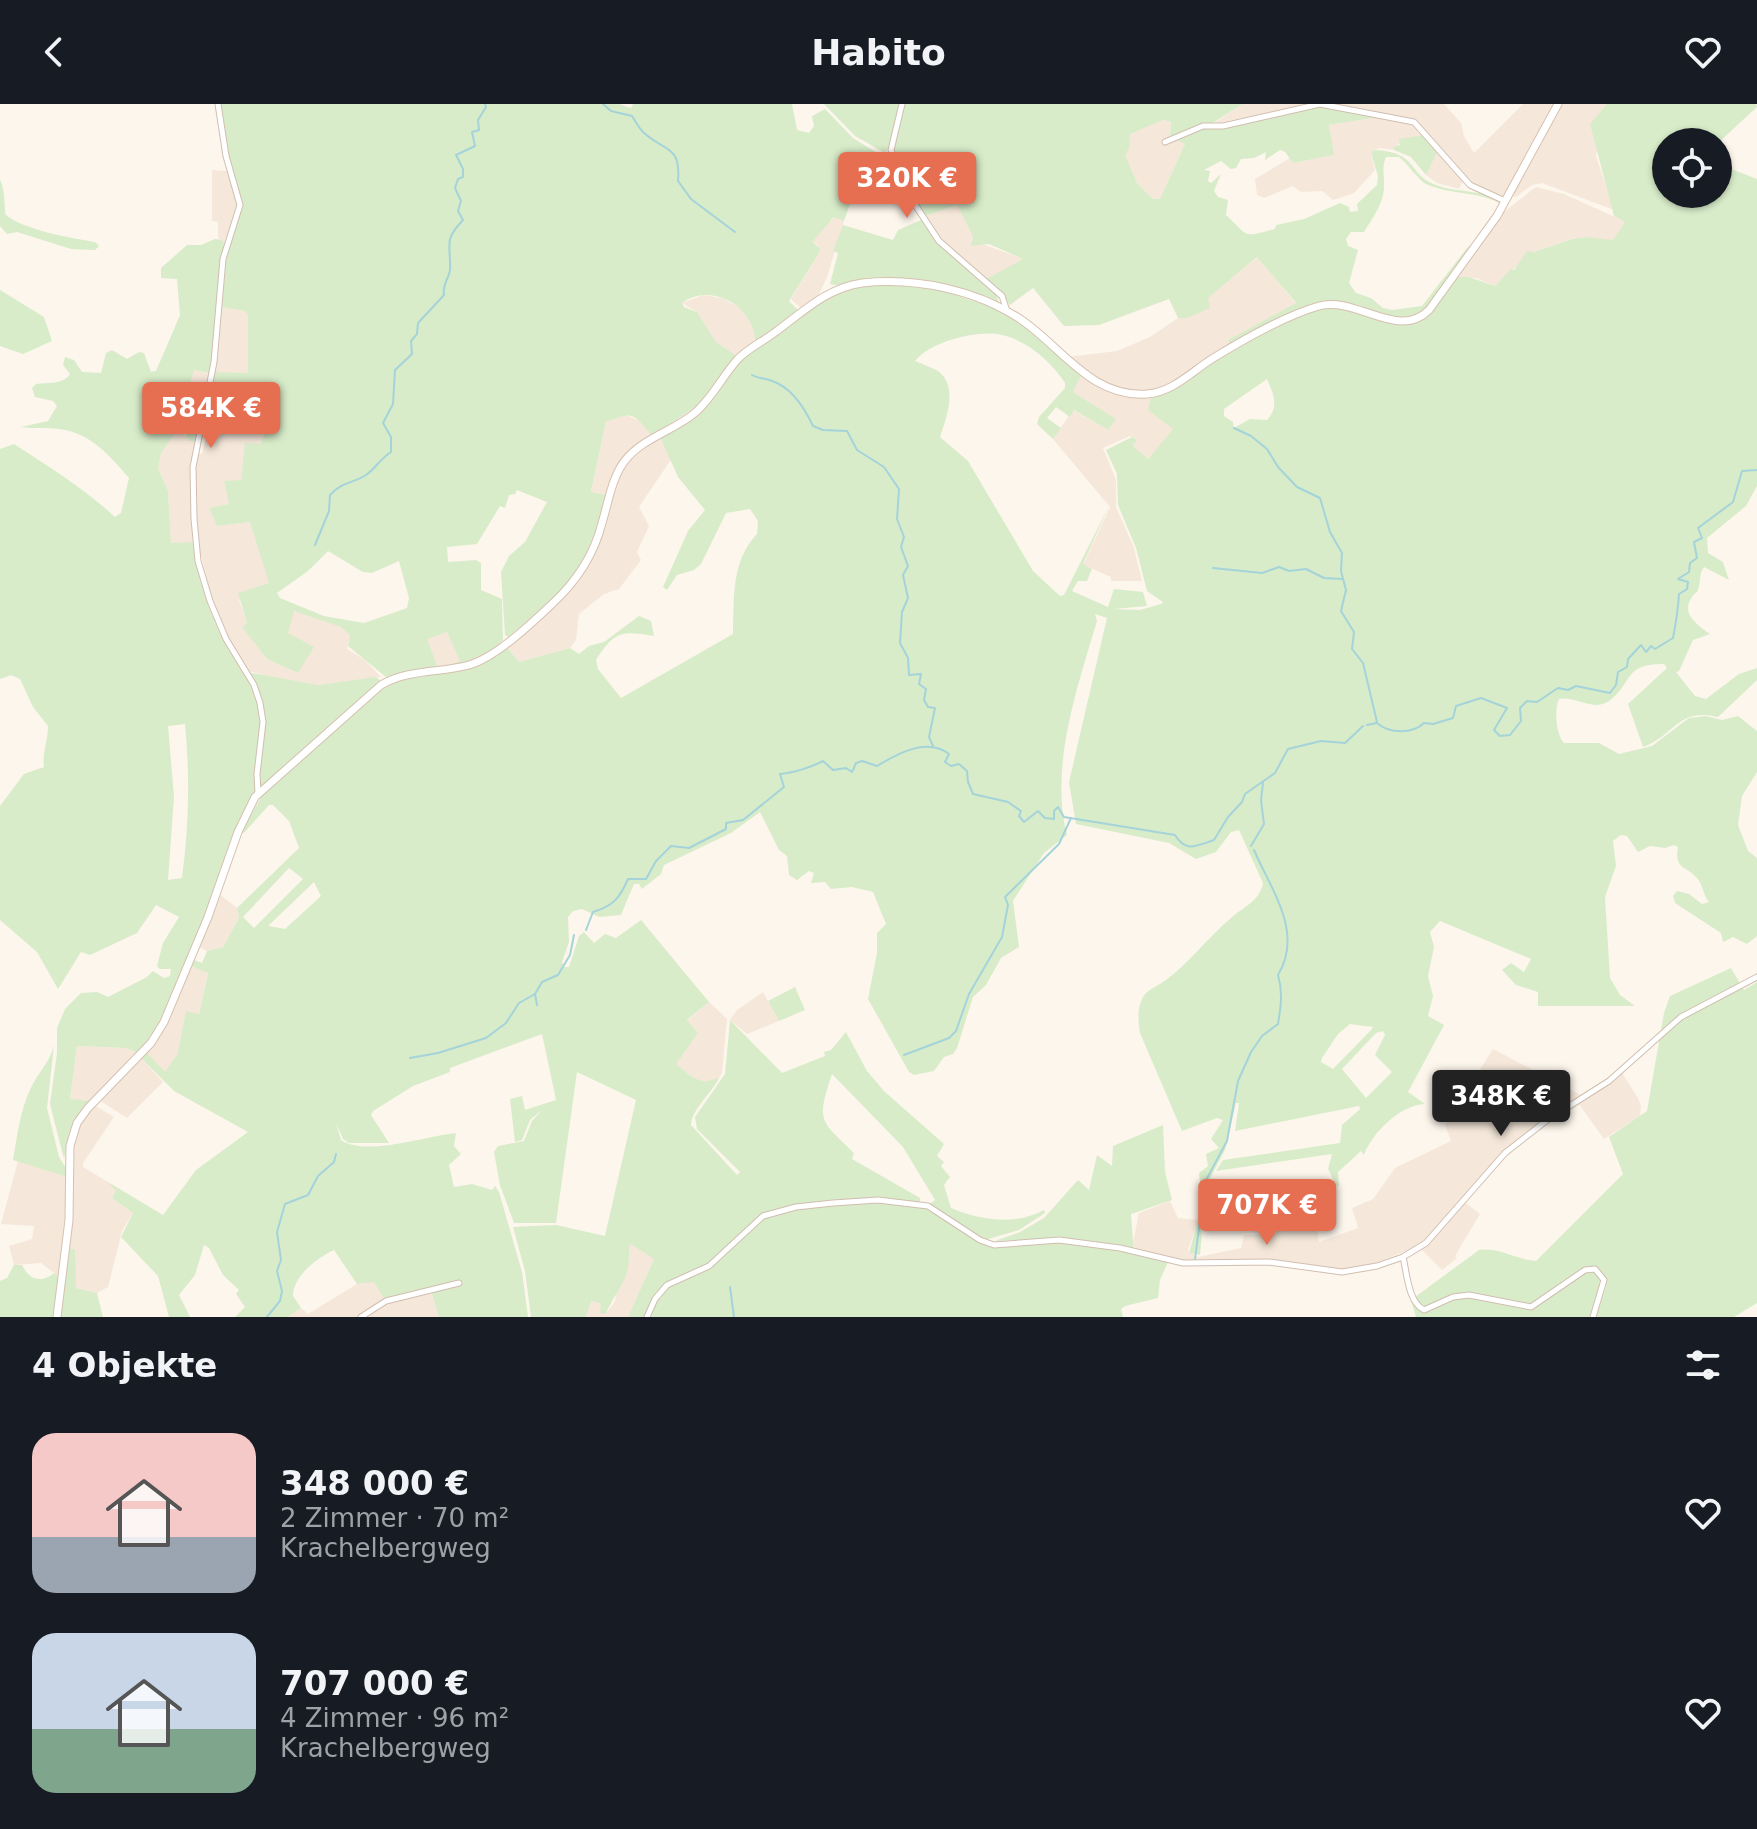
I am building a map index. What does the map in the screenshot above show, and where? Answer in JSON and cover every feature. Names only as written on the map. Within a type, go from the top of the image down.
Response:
[{"type":"street","points":[[218,104],[225,150],[240,205],[223,259],[214,362],[193,467],[194,519],[198,561],[210,601],[260,703],[263,722],[258,793]]},
{"type":"street","points":[[902,104],[891,150],[906,191],[939,241],[1002,296],[1007,312]]},
{"type":"street","points":[[1165,142],[1203,126],[1223,126],[1320,104],[1414,122],[1470,185],[1505,201]]},
{"type":"street","points":[[57,1317],[68,1233],[68,1163],[74,1130],[88,1108],[135,1061],[164,1022],[208,917],[238,832],[258,793],[381,685],[401,677],[481,660],[553,603],[591,555],[612,484],[624,462],[640,447],[696,411],[739,358],[823,297],[854,284],[913,282],[947,289],[1007,312],[1096,382],[1130,393],[1156,393],[1257,334],[1322,305],[1349,305],[1396,321],[1418,319],[1429,310],[1461,268],[1505,201],[1558,104]]},
{"type":"street","points":[[647,1317],[655,1299],[667,1285],[709,1266],[763,1216],[796,1207],[833,1203],[878,1200],[928,1206],[980,1240],[994,1245],[1059,1240],[1120,1248],[1183,1263],[1269,1262],[1342,1272],[1365,1269],[1403,1257],[1435,1236],[1488,1171],[1525,1136],[1599,1089],[1689,1011],[1757,977]]},
{"type":"street","points":[[1403,1257],[1413,1299],[1418,1308],[1424,1310],[1453,1297],[1469,1295],[1531,1307],[1585,1270],[1595,1269],[1604,1280],[1593,1317]]},
{"type":"street","points":[[361,1317],[386,1301],[459,1283]]},
{"type":"shaded area","points":[[1243,104],[1310,104],[1213,124]]},
{"type":"shaded area","points":[[1327,104],[1444,104],[1461,123],[1464,136],[1474,153],[1523,104],[1555,104],[1503,196],[1472,185],[1418,122]]},
{"type":"shaded area","points":[[1560,104],[1607,104],[1596,156],[1614,210],[1542,183],[1532,185],[1516,197],[1511,196]]},
{"type":"shaded area","points":[[1379,117],[1410,122],[1425,135],[1394,146],[1394,150],[1374,150],[1371,154],[1375,170],[1354,193],[1333,200],[1322,191],[1301,192],[1293,186],[1264,198],[1257,195],[1255,179],[1290,158],[1293,163],[1333,155],[1329,125]]},
{"type":"shaded area","points":[[1163,120],[1171,122],[1170,137],[1182,139],[1185,144],[1160,199],[1153,199],[1137,183],[1124,155],[1128,151],[1129,134]]},
{"type":"shaded area","points":[[1438,151],[1463,180],[1459,189],[1437,183],[1426,175]]},
{"type":"shaded area","points":[[212,170],[228,171],[237,198],[224,243],[218,238],[218,222],[212,221]]},
{"type":"shaded area","points":[[1536,187],[1564,194],[1626,222],[1613,241],[1586,237],[1571,239],[1531,253],[1495,286],[1476,278],[1457,277],[1505,211]]},
{"type":"shaded area","points":[[958,205],[974,236],[971,240],[1024,259],[986,279],[946,246],[923,217]]},
{"type":"shaded area","points":[[835,217],[844,221],[827,277],[817,298],[802,309],[791,299],[819,253],[819,246],[812,242],[815,236]]},
{"type":"shaded area","points":[[1258,257],[1296,304],[1228,340],[1230,345],[1181,378],[1155,391],[1131,391],[1103,383],[1067,357],[1117,351],[1150,337],[1178,318],[1187,318],[1210,307],[1207,298]]},
{"type":"shaded area","points":[[703,295],[722,298],[745,311],[753,322],[755,343],[737,356],[716,342],[697,312],[682,303]]},
{"type":"shaded area","points":[[222,307],[245,311],[248,315],[248,374],[215,372]]},
{"type":"shaded area","points":[[194,370],[210,373],[199,423],[183,411]]},
{"type":"shaded area","points":[[1081,376],[1102,388],[1151,397],[1148,410],[1174,429],[1148,459],[1133,446],[1137,440],[1130,436],[1103,448],[1116,480],[1116,507],[1134,548],[1142,581],[1111,581],[1111,577],[1083,565],[1110,507],[1053,439],[1073,410],[1108,430],[1115,419],[1073,392]]},
{"type":"shaded area","points":[[624,414],[643,422],[652,436],[639,444],[606,495],[591,493],[606,422]]},
{"type":"shaded area","points":[[210,422],[256,433],[258,426],[266,427],[261,444],[246,444],[241,480],[229,504],[209,508],[217,526],[250,522],[265,563],[269,583],[239,600],[247,623],[243,627],[267,659],[298,673],[288,633],[292,613],[297,611],[341,626],[350,635],[347,649],[365,660],[381,677],[318,685],[248,671],[228,638],[212,600],[198,542],[171,544],[168,491],[158,468],[160,453],[177,430],[195,442],[193,453],[202,454]]},
{"type":"shaded area","points":[[660,437],[672,458],[639,507],[649,526],[637,552],[641,560],[619,589],[604,594],[579,614],[576,640],[570,648],[519,662],[506,646],[587,567],[598,545],[615,485],[626,463]]},
{"type":"shaded area","points":[[447,632],[461,662],[438,668],[426,638]]},
{"type":"shaded area","points":[[219,894],[237,908],[239,918],[223,947],[207,951],[199,947]]},
{"type":"shaded area","points":[[191,966],[208,972],[199,1014],[186,1012],[177,1055],[165,1073],[146,1052],[167,1024]]},
{"type":"shaded area","points":[[763,992],[779,1021],[747,1034],[730,1020],[737,1010]]},
{"type":"shaded area","points":[[709,1002],[727,1019],[722,1073],[718,1080],[716,1077],[707,1084],[675,1064],[698,1033],[687,1021]]},
{"type":"shaded area","points":[[77,1046],[126,1048],[138,1053],[90,1101],[70,1100]]},
{"type":"shaded area","points":[[1493,1049],[1581,1095],[1594,1089],[1619,1068],[1638,1098],[1640,1116],[1604,1139],[1576,1100],[1524,1134],[1462,1200],[1480,1214],[1455,1256],[1457,1258],[1442,1270],[1418,1246],[1376,1263],[1342,1269],[1269,1259],[1183,1260],[1132,1247],[1139,1213],[1170,1201],[1178,1218],[1198,1220],[1188,1251],[1198,1257],[1241,1248],[1244,1235],[1276,1234],[1285,1217],[1316,1219],[1319,1242],[1358,1228],[1352,1208],[1373,1199],[1395,1168],[1451,1141],[1445,1125]]},
{"type":"shaded area","points":[[141,1058],[163,1082],[127,1118],[99,1100]]},
{"type":"shaded area","points":[[94,1105],[114,1117],[83,1167],[108,1182],[117,1191],[112,1198],[133,1213],[122,1231],[108,1287],[97,1293],[76,1288],[73,1267],[62,1248],[58,1276],[41,1263],[14,1265],[9,1246],[32,1239],[34,1226],[1,1224],[18,1161],[71,1178],[72,1146],[79,1124]]},
{"type":"shaded area","points":[[630,1244],[654,1259],[628,1317],[586,1317],[590,1301],[601,1304],[606,1314],[615,1301],[617,1289],[626,1276]]},
{"type":"shaded area","points":[[374,1281],[430,1288],[439,1317],[288,1317],[301,1308],[308,1314],[357,1284]]},
{"type":"green space","points":[[220,104],[619,104],[631,108],[633,104],[792,104],[797,130],[809,133],[814,126],[812,116],[825,109],[853,138],[877,153],[860,176],[844,221],[834,217],[812,242],[820,248],[819,253],[789,301],[799,311],[755,343],[748,318],[730,301],[706,295],[682,303],[684,307],[697,312],[716,342],[737,356],[701,403],[652,436],[632,416],[606,422],[591,492],[606,495],[599,521],[582,561],[560,591],[508,637],[505,635],[501,572],[509,556],[525,542],[547,502],[517,490],[509,495],[505,508],[500,506],[477,544],[447,547],[448,562],[476,560],[481,563],[481,590],[502,599],[503,640],[478,658],[449,666],[460,661],[447,632],[427,639],[438,668],[386,677],[348,646],[350,635],[341,627],[294,611],[288,633],[314,647],[298,673],[267,659],[242,627],[247,623],[238,593],[269,583],[250,522],[217,526],[209,508],[229,504],[224,481],[241,480],[245,443],[261,444],[266,428],[258,426],[256,433],[210,422],[215,401],[210,401],[215,372],[248,373],[248,315],[245,311],[222,307],[227,251],[242,205],[227,150]],"holes":[[[328,551],[363,572],[372,573],[399,561],[409,598],[407,608],[364,623],[324,616],[280,598],[277,593],[308,571]]]},
{"type":"green space","points":[[824,104],[1243,104],[1203,129],[1320,105],[1379,117],[1329,125],[1334,155],[1293,163],[1280,150],[1265,160],[1266,152],[1254,158],[1241,159],[1236,168],[1231,169],[1221,161],[1204,170],[1210,171],[1208,181],[1211,183],[1221,174],[1214,191],[1218,197],[1228,200],[1226,215],[1247,234],[1275,229],[1276,225],[1304,219],[1340,203],[1349,207],[1350,212],[1358,211],[1357,204],[1377,185],[1378,176],[1371,153],[1374,150],[1399,155],[1436,185],[1489,196],[1501,204],[1426,184],[1399,157],[1386,157],[1384,189],[1379,206],[1364,232],[1351,232],[1346,239],[1348,246],[1358,250],[1349,283],[1356,293],[1392,310],[1422,306],[1467,248],[1481,236],[1427,309],[1411,319],[1386,316],[1359,305],[1333,301],[1230,345],[1228,340],[1296,303],[1257,257],[1208,298],[1210,308],[1187,318],[1178,318],[1169,299],[1099,325],[1064,326],[1033,288],[1010,305],[986,279],[1023,259],[989,244],[971,246],[973,236],[957,205],[923,217],[908,190],[893,148],[888,148],[885,153],[855,136]],"holes":[[[1163,120],[1171,122],[1170,137],[1185,144],[1160,199],[1153,199],[1137,183],[1125,155],[1129,149],[1130,134]]]},
{"type":"green space","points":[[1607,104],[1756,104],[1757,107],[1732,130],[1652,128],[1652,208],[1732,208],[1732,169],[1757,179],[1757,486],[1746,506],[1707,538],[1708,553],[1723,562],[1729,580],[1704,567],[1702,569],[1698,591],[1688,609],[1692,618],[1710,634],[1693,640],[1676,672],[1695,696],[1706,699],[1739,674],[1757,668],[1757,680],[1718,717],[1705,715],[1694,716],[1685,719],[1643,747],[1628,704],[1667,668],[1664,664],[1641,667],[1616,695],[1603,704],[1559,699],[1556,716],[1564,743],[1599,743],[1619,754],[1652,746],[1689,718],[1706,716],[1722,720],[1738,716],[1757,731],[1757,772],[1742,796],[1738,825],[1748,851],[1757,858],[1757,936],[1747,944],[1733,937],[1723,942],[1721,933],[1675,903],[1673,896],[1677,891],[1689,894],[1702,904],[1709,902],[1697,878],[1679,863],[1678,847],[1650,846],[1638,852],[1627,836],[1621,835],[1613,841],[1616,866],[1605,897],[1610,978],[1620,995],[1635,1006],[1538,1006],[1538,992],[1516,985],[1502,970],[1511,963],[1524,972],[1531,959],[1440,921],[1430,932],[1434,947],[1428,976],[1433,996],[1428,1016],[1444,1025],[1408,1092],[1425,1104],[1406,1109],[1388,1122],[1373,1138],[1364,1155],[1361,1151],[1338,1172],[1337,1187],[1328,1169],[1332,1154],[1216,1171],[1223,1160],[1340,1143],[1342,1125],[1360,1109],[1359,1106],[1235,1131],[1239,1103],[1236,1103],[1225,1150],[1206,1186],[1200,1255],[1189,1253],[1198,1220],[1199,1173],[1208,1166],[1206,1154],[1219,1148],[1211,1139],[1223,1120],[1217,1118],[1182,1131],[1140,1033],[1140,1005],[1148,992],[1172,975],[1255,899],[1263,883],[1239,830],[1231,832],[1216,852],[1196,859],[1169,843],[1076,824],[1069,782],[1107,618],[1095,614],[1097,621],[1074,699],[1064,755],[1062,809],[1067,835],[1044,853],[1013,901],[1019,947],[1001,958],[986,985],[973,997],[957,1048],[953,1054],[944,1057],[934,1071],[914,1075],[909,1072],[868,999],[877,953],[877,933],[886,924],[873,892],[852,887],[831,889],[825,882],[811,883],[814,873],[809,871],[797,880],[789,875],[787,856],[779,850],[760,812],[731,833],[664,865],[661,874],[642,889],[639,884],[634,884],[621,915],[599,917],[582,909],[573,911],[568,917],[569,942],[562,962],[564,967],[569,967],[579,936],[584,932],[594,943],[605,934],[616,938],[641,920],[709,1002],[687,1020],[698,1033],[676,1064],[701,1081],[717,1077],[715,1086],[695,1113],[691,1125],[737,1175],[740,1172],[697,1129],[695,1117],[725,1074],[730,1020],[782,1073],[825,1056],[824,1052],[831,1050],[846,1032],[867,1071],[884,1091],[944,1144],[937,1156],[944,1162],[941,1166],[950,1177],[944,1185],[951,1208],[998,1220],[1021,1218],[1044,1210],[1045,1213],[1019,1230],[985,1240],[930,1204],[935,1200],[903,1147],[832,1074],[823,1111],[828,1126],[854,1153],[852,1159],[920,1198],[920,1206],[994,1247],[1066,1239],[995,1241],[1020,1232],[1044,1218],[1078,1180],[1089,1190],[1097,1155],[1112,1166],[1113,1146],[1163,1125],[1165,1172],[1172,1200],[1131,1214],[1134,1254],[1168,1262],[1160,1280],[1158,1298],[1125,1306],[1121,1309],[1123,1317],[628,1317],[654,1259],[630,1244],[627,1274],[606,1314],[600,1313],[601,1304],[591,1301],[586,1317],[531,1317],[525,1271],[513,1227],[556,1225],[605,1236],[636,1100],[577,1072],[556,1223],[514,1223],[500,1185],[494,1152],[498,1146],[524,1141],[532,1121],[542,1110],[530,1120],[522,1140],[515,1142],[510,1099],[522,1096],[525,1110],[556,1100],[542,1034],[450,1068],[450,1072],[413,1086],[373,1111],[371,1115],[389,1143],[349,1143],[343,1139],[336,1123],[341,1140],[352,1145],[380,1146],[456,1133],[454,1146],[461,1154],[449,1165],[454,1187],[472,1184],[492,1190],[495,1186],[499,1192],[522,1272],[528,1317],[439,1317],[430,1288],[385,1300],[374,1282],[357,1284],[334,1250],[301,1275],[293,1296],[301,1308],[288,1317],[235,1317],[245,1307],[236,1294],[239,1290],[223,1275],[209,1248],[204,1245],[195,1275],[179,1295],[190,1317],[169,1317],[158,1276],[121,1237],[133,1213],[112,1198],[116,1191],[108,1182],[163,1215],[196,1170],[248,1132],[174,1091],[141,1058],[146,1052],[165,1072],[177,1055],[186,1011],[199,1014],[208,973],[191,966],[194,960],[202,963],[207,951],[223,947],[239,918],[237,908],[299,848],[289,821],[273,805],[269,805],[244,833],[241,832],[264,792],[384,688],[402,680],[471,668],[506,646],[519,662],[570,648],[579,654],[589,646],[604,642],[639,616],[651,621],[654,636],[635,633],[620,635],[596,660],[598,669],[621,698],[733,634],[738,568],[757,534],[758,521],[750,509],[726,513],[701,564],[694,570],[677,575],[667,590],[663,587],[688,531],[705,510],[678,477],[660,437],[691,419],[746,355],[835,293],[866,285],[913,285],[946,292],[991,307],[1019,322],[1081,376],[1073,392],[1116,419],[1108,430],[1074,410],[1070,417],[1056,407],[1047,418],[1061,428],[1053,439],[1037,424],[1039,417],[1065,388],[1065,383],[1046,360],[1029,347],[1002,335],[980,334],[943,343],[915,361],[938,371],[948,385],[949,403],[940,437],[968,461],[1033,571],[1060,596],[1064,595],[1109,506],[1083,564],[1092,569],[1087,581],[1078,581],[1072,591],[1108,607],[1114,589],[1143,592],[1147,606],[1114,609],[1140,610],[1163,602],[1147,591],[1136,548],[1118,505],[1117,474],[1106,450],[1132,437],[1137,440],[1133,446],[1148,459],[1173,429],[1148,410],[1151,397],[1242,343],[1318,309],[1342,307],[1400,324],[1410,323],[1427,314],[1457,277],[1469,277],[1495,286],[1511,269],[1514,270],[1527,251],[1534,252],[1586,237],[1613,240],[1625,222],[1614,216],[1590,124]],"holes":[[[1267,379],[1273,395],[1271,415],[1267,420],[1250,419],[1234,428],[1233,422],[1224,416],[1224,409]],[[289,868],[303,879],[254,928],[243,917]],[[314,882],[321,896],[285,929],[268,926]],[[1350,1024],[1373,1027],[1333,1069],[1321,1062],[1338,1034]],[[1383,1031],[1385,1035],[1375,1055],[1392,1072],[1366,1098],[1342,1069],[1376,1033]]]},
{"type":"green space","points":[[1425,135],[1438,151],[1426,175],[1411,157],[1394,150],[1394,146],[1400,145],[1399,139]]},
{"type":"green space","points":[[0,180],[6,215],[36,229],[95,242],[99,246],[95,250],[71,249],[17,232],[7,234],[0,226]]},
{"type":"green space","points":[[921,220],[943,249],[996,293],[999,304],[918,284],[867,280],[830,284],[838,253],[833,251],[843,225],[893,240],[898,230]]},
{"type":"green space","points":[[215,239],[224,243],[210,373],[194,370],[183,411],[199,423],[195,442],[190,441],[183,431],[177,430],[161,453],[158,468],[168,491],[171,543],[193,542],[211,613],[246,677],[252,673],[318,685],[376,677],[382,682],[260,788],[181,977],[176,980],[179,982],[171,1001],[145,1045],[138,1053],[126,1048],[77,1046],[70,1099],[90,1101],[71,1128],[64,1159],[50,1104],[57,1028],[65,1009],[81,993],[97,992],[108,997],[153,971],[164,978],[170,976],[171,969],[157,966],[163,943],[179,917],[156,905],[137,933],[90,955],[81,952],[58,989],[37,952],[0,920],[0,806],[24,774],[44,767],[48,726],[33,707],[20,679],[11,675],[0,679],[0,449],[14,444],[79,488],[115,517],[121,513],[129,478],[98,446],[70,431],[21,427],[48,421],[57,406],[53,401],[35,397],[32,388],[36,384],[67,378],[70,374],[63,365],[65,357],[74,360],[82,372],[101,373],[106,353],[112,350],[127,359],[139,352],[144,353],[151,372],[156,371],[180,315],[177,279],[161,278],[161,268],[187,245],[201,245]],"holes":[[[185,724],[188,801],[182,878],[168,880],[174,797],[168,726]]]},
{"type":"green space","points":[[0,290],[44,317],[52,341],[23,354],[0,346]]},
{"type":"green space","points":[[1731,968],[1744,990],[1757,982],[1757,1303],[1734,1317],[1596,1317],[1606,1287],[1605,1276],[1601,1278],[1591,1317],[1416,1317],[1411,1300],[1479,1250],[1494,1250],[1536,1261],[1623,1174],[1609,1137],[1647,1111],[1664,1013],[1670,996]]},
{"type":"green space","points":[[795,987],[805,1010],[779,1021],[768,1001]]},
{"type":"green space","points":[[54,1045],[47,1108],[67,1177],[13,1160],[27,1098]]},
{"type":"green space","points":[[68,1248],[75,1250],[76,1288],[97,1293],[103,1317],[59,1317]]},
{"type":"green space","points":[[14,1265],[22,1265],[35,1278],[54,1273],[58,1276],[54,1317],[0,1317],[0,1281],[7,1278]]},
{"type":"waterway","points":[[315,545],[329,511],[330,495],[339,487],[366,475],[391,452],[391,437],[383,423],[393,404],[395,370],[412,354],[411,341],[417,334],[418,323],[444,295],[450,270],[450,238],[463,220],[458,211],[461,201],[455,188],[458,179],[463,177],[463,169],[456,155],[475,146],[472,132],[479,130],[478,120],[485,104]]},
{"type":"waterway","points":[[603,104],[611,111],[632,116],[643,132],[670,150],[677,161],[678,181],[691,199],[735,232]]},
{"type":"waterway","points":[[752,375],[779,384],[791,393],[813,426],[823,430],[847,431],[857,450],[884,467],[899,489],[897,519],[904,537],[901,547],[908,566],[903,575],[908,598],[902,612],[900,643],[908,658],[909,675],[921,674],[919,684],[926,689],[924,700],[928,707],[935,708],[929,737],[933,746]]},
{"type":"waterway","points":[[1234,428],[1267,449],[1278,467],[1297,487],[1320,498],[1330,532],[1342,553],[1341,571],[1346,590],[1341,611],[1354,632],[1352,649],[1363,663],[1377,722]]},
{"type":"waterway","points":[[1367,725],[1377,723],[1394,731],[1407,731],[1424,723],[1433,724],[1453,718],[1456,706],[1481,698],[1507,708],[1494,730],[1500,736],[1510,735],[1521,721],[1520,708],[1527,701],[1537,702],[1558,688],[1568,690],[1576,686],[1610,693],[1616,685],[1618,672],[1627,667],[1628,659],[1641,645],[1646,652],[1651,646],[1655,649],[1673,638],[1679,594],[1687,589],[1688,582],[1678,579],[1689,572],[1690,563],[1697,558],[1694,542],[1702,538],[1698,528],[1733,502],[1742,471],[1757,470]]},
{"type":"waterway","points":[[1213,568],[1262,573],[1279,567],[1289,571],[1306,569],[1324,578],[1342,579]]},
{"type":"waterway","points":[[586,930],[593,912],[615,900],[628,879],[646,879],[656,861],[671,846],[689,848],[726,829],[726,823],[743,820],[784,787],[780,774],[823,761],[833,770],[846,768],[852,772],[856,763],[862,761],[877,766],[912,749],[940,749],[949,754],[945,762],[951,766],[959,764],[967,771],[973,794],[1008,802],[1021,811],[1019,816],[1024,822],[1038,811],[1045,818],[1054,819],[1054,811],[1058,807],[1064,817],[1175,835],[1183,844],[1192,846],[1214,840],[1245,794],[1275,773],[1288,749],[1321,741],[1345,743],[1363,726]]},
{"type":"waterway","points":[[1251,846],[1264,824],[1261,800],[1263,783]]},
{"type":"waterway","points":[[904,1055],[949,1038],[956,1031],[969,994],[1002,937],[1008,905],[1005,897],[1059,844],[1071,818]]},
{"type":"waterway","points":[[1195,1259],[1205,1182],[1227,1141],[1238,1081],[1262,1036],[1278,1024],[1281,993],[1278,975],[1288,943],[1286,927],[1276,896],[1254,850]]},
{"type":"waterway","points":[[410,1058],[486,1038],[506,1023],[519,1003],[535,994],[542,982],[558,975],[570,955],[574,935]]},
{"type":"waterway","points":[[535,994],[537,1005]]},
{"type":"waterway","points":[[267,1317],[280,1301],[282,1291],[277,1271],[281,1260],[277,1232],[285,1204],[308,1195],[318,1176],[334,1162],[336,1154]]},
{"type":"waterway","points":[[730,1287],[734,1317]]}]
